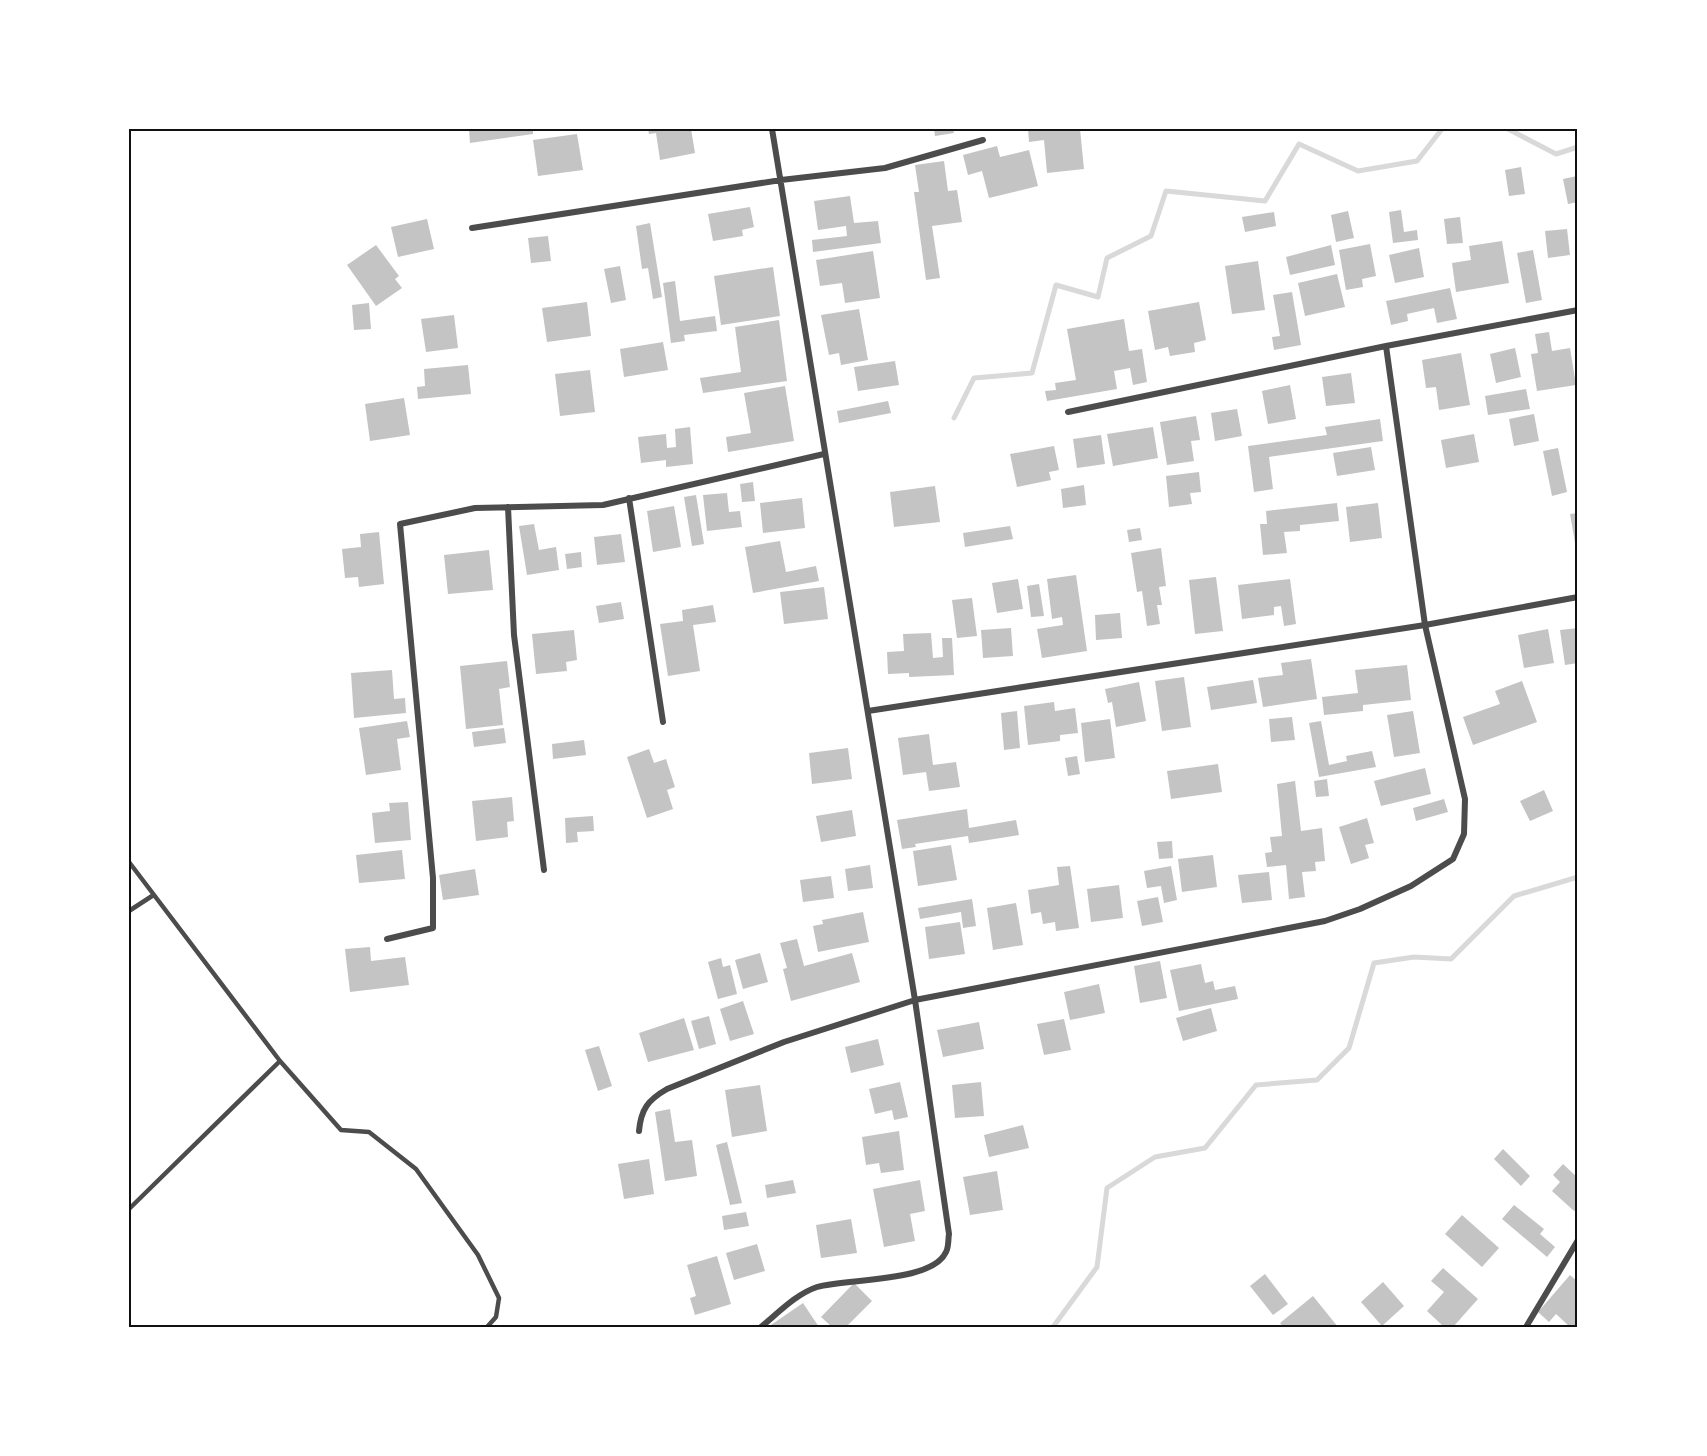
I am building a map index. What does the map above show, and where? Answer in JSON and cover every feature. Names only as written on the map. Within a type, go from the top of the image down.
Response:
[{"type":"street","points":[[761,1327],[798,1297],[814,1288],[908,1274],[930,1267],[946,1253],[948,1223],[915,1000],[772,129]]},
{"type":"street","points":[[472,228],[781,180],[885,168],[983,140]]},
{"type":"street","points":[[1068,412],[1386,346],[1578,310]]},
{"type":"street","points":[[639,1131],[640,1114],[650,1099],[667,1089],[784,1042],[915,1000],[1325,921],[1360,909],[1411,886],[1453,860],[1464,834],[1465,799],[1455,746],[1425,625],[1386,346]]},
{"type":"street","points":[[387,939],[433,928],[433,878],[400,524],[475,508],[603,505],[824,454]]},
{"type":"street","points":[[629,498],[663,722]]},
{"type":"street","points":[[508,507],[514,635],[544,870]]},
{"type":"street","points":[[868,711],[1425,625],[1578,597]]},
{"type":"street","points":[[1526,1327],[1578,1240]]},
{"type":"lane","points":[[129,862],[152,896],[279,1061],[341,1130],[369,1132],[416,1169],[478,1255],[499,1298],[496,1317],[487,1327]]},
{"type":"lane","points":[[129,911],[152,896]]},
{"type":"lane","points":[[129,1209],[279,1061]]},
{"type":"building","points":[[469,129],[533,129],[533,134],[470,143]]},
{"type":"building","points":[[648,129],[691,129],[695,153],[660,160],[656,133],[649,134]]},
{"type":"building","points":[[934,129],[953,129],[954,133],[935,136]]},
{"type":"building","points":[[1028,129],[1080,129],[1084,169],[1047,173],[1044,140],[1029,142]]},
{"type":"building","points":[[577,134],[583,170],[538,176],[533,140]]},
{"type":"building","points":[[997,146],[1000,157],[1029,150],[1038,186],[989,198],[982,171],[968,175],[963,155]]},
{"type":"building","points":[[944,161],[948,191],[957,190],[962,222],[932,226],[940,278],[926,280],[914,192],[919,192],[915,165]]},
{"type":"building","points":[[1521,167],[1525,194],[1509,196],[1505,170]]},
{"type":"building","points":[[1577,176],[1578,202],[1568,204],[1563,179]]},
{"type":"building","points":[[850,196],[854,223],[878,221],[881,243],[813,252],[812,240],[847,236],[846,226],[818,230],[814,201]]},
{"type":"building","points":[[750,207],[754,227],[742,230],[743,236],[713,241],[708,214]]},
{"type":"building","points":[[1401,210],[1404,232],[1417,230],[1418,240],[1393,243],[1389,212]]},
{"type":"building","points":[[1348,211],[1354,238],[1336,242],[1331,215]]},
{"type":"building","points":[[1274,212],[1276,226],[1245,232],[1242,217]]},
{"type":"building","points":[[1460,217],[1463,243],[1447,244],[1444,219]]},
{"type":"building","points":[[427,219],[434,249],[398,257],[391,227]]},
{"type":"building","points":[[650,223],[662,297],[653,299],[648,268],[642,269],[636,226]]},
{"type":"building","points":[[1567,229],[1570,255],[1548,258],[1545,231]]},
{"type":"building","points":[[548,236],[551,261],[531,263],[528,238]]},
{"type":"building","points":[[1502,241],[1509,283],[1456,292],[1452,263],[1471,260],[1469,246]]},
{"type":"building","points":[[1370,244],[1376,276],[1362,279],[1363,287],[1346,290],[1339,250]]},
{"type":"building","points":[[376,245],[399,276],[395,279],[402,288],[376,306],[347,265]]},
{"type":"building","points":[[1331,245],[1335,265],[1290,275],[1286,257]]},
{"type":"building","points":[[1419,248],[1424,277],[1395,283],[1389,255]]},
{"type":"building","points":[[1533,250],[1542,300],[1526,303],[1517,253]]},
{"type":"building","points":[[873,251],[880,298],[845,303],[842,283],[820,286],[816,260]]},
{"type":"building","points":[[1258,261],[1265,310],[1232,314],[1225,266]]},
{"type":"building","points":[[620,266],[626,300],[611,303],[604,269]]},
{"type":"building","points":[[773,267],[780,316],[721,325],[714,276]]},
{"type":"building","points":[[1337,274],[1345,307],[1305,316],[1298,283]]},
{"type":"building","points":[[675,281],[680,321],[715,316],[717,331],[684,335],[685,341],[671,343],[663,283]]},
{"type":"building","points":[[1450,288],[1457,319],[1437,323],[1434,308],[1407,314],[1408,321],[1391,325],[1386,301]]},
{"type":"building","points":[[1292,292],[1301,345],[1274,350],[1272,337],[1280,336],[1273,295]]},
{"type":"building","points":[[587,302],[591,336],[547,342],[542,308]]},
{"type":"building","points":[[1199,302],[1206,340],[1194,343],[1195,352],[1170,356],[1168,347],[1155,350],[1148,311]]},
{"type":"building","points":[[369,303],[371,329],[354,330],[352,305]]},
{"type":"building","points":[[859,309],[868,360],[841,365],[839,353],[829,355],[821,315]]},
{"type":"building","points":[[454,315],[458,348],[426,352],[421,319]]},
{"type":"building","points":[[1124,319],[1129,351],[1142,349],[1147,382],[1133,385],[1130,368],[1114,371],[1117,389],[1047,401],[1045,391],[1056,390],[1055,383],[1076,380],[1067,329]]},
{"type":"building","points":[[779,320],[787,381],[703,393],[700,378],[741,372],[735,327]]},
{"type":"building","points":[[1549,332],[1552,351],[1570,348],[1576,385],[1537,391],[1531,354],[1538,353],[1535,334]]},
{"type":"building","points":[[663,342],[668,370],[624,377],[620,349]]},
{"type":"building","points":[[1515,348],[1521,377],[1496,383],[1490,354]]},
{"type":"building","points":[[1461,353],[1470,405],[1439,410],[1436,387],[1426,388],[1422,360]]},
{"type":"building","points":[[895,361],[899,385],[858,391],[854,367]]},
{"type":"building","points":[[468,365],[471,394],[418,399],[417,387],[425,386],[424,369]]},
{"type":"building","points":[[590,370],[595,412],[560,416],[555,374]]},
{"type":"building","points":[[1351,373],[1355,403],[1326,406],[1322,377]]},
{"type":"building","points":[[1290,385],[1296,419],[1268,424],[1262,391]]},
{"type":"building","points":[[785,386],[794,441],[728,452],[726,437],[751,433],[744,393]]},
{"type":"building","points":[[1526,389],[1530,409],[1488,415],[1485,396]]},
{"type":"building","points":[[404,398],[410,435],[370,441],[365,404]]},
{"type":"building","points":[[888,401],[891,413],[839,423],[837,411]]},
{"type":"building","points":[[1237,409],[1242,436],[1215,441],[1211,413]]},
{"type":"building","points":[[1534,414],[1539,441],[1514,446],[1509,419]]},
{"type":"building","points":[[1196,416],[1200,440],[1191,441],[1194,461],[1167,465],[1160,422]]},
{"type":"building","points":[[1380,419],[1383,441],[1269,457],[1273,489],[1254,492],[1248,446],[1327,435],[1325,427]]},
{"type":"building","points":[[690,427],[693,464],[666,467],[666,460],[641,463],[638,437],[666,434],[667,448],[676,447],[675,429]]},
{"type":"building","points":[[1153,427],[1158,458],[1113,466],[1107,434]]},
{"type":"building","points":[[1474,434],[1479,462],[1446,468],[1441,440]]},
{"type":"building","points":[[1101,435],[1105,464],[1077,468],[1073,439]]},
{"type":"building","points":[[1054,446],[1059,470],[1049,472],[1051,480],[1017,487],[1010,454]]},
{"type":"building","points":[[1371,447],[1375,470],[1337,476],[1333,453]]},
{"type":"building","points":[[1558,448],[1567,492],[1552,496],[1543,451]]},
{"type":"building","points":[[1199,472],[1201,492],[1190,493],[1192,504],[1169,507],[1166,476]]},
{"type":"building","points":[[753,482],[755,501],[742,502],[740,484]]},
{"type":"building","points":[[1084,485],[1086,505],[1063,508],[1061,489]]},
{"type":"building","points":[[935,486],[940,522],[894,527],[890,492]]},
{"type":"building","points":[[727,493],[729,512],[740,511],[742,527],[707,531],[703,495]]},
{"type":"building","points":[[696,495],[704,544],[692,546],[684,497]]},
{"type":"building","points":[[802,498],[805,528],[763,533],[760,503]]},
{"type":"building","points":[[1337,503],[1339,521],[1300,525],[1300,531],[1284,532],[1287,553],[1263,555],[1260,524],[1267,524],[1266,511]]},
{"type":"building","points":[[1378,503],[1382,538],[1350,542],[1346,507]]},
{"type":"building","points":[[674,506],[681,547],[653,552],[647,511]]},
{"type":"building","points":[[1578,513],[1578,553],[1577,554],[1570,514]]},
{"type":"building","points":[[534,524],[539,550],[556,547],[559,570],[527,575],[519,526]]},
{"type":"building","points":[[1010,526],[1013,539],[965,547],[963,533]]},
{"type":"building","points":[[1140,528],[1142,540],[1129,542],[1127,530]]},
{"type":"building","points":[[379,532],[384,584],[359,587],[358,577],[345,578],[342,549],[361,547],[360,534]]},
{"type":"building","points":[[621,534],[625,562],[597,565],[594,537]]},
{"type":"building","points":[[780,541],[786,572],[816,566],[819,581],[753,593],[745,547]]},
{"type":"building","points":[[1161,548],[1166,586],[1159,587],[1162,605],[1157,605],[1160,624],[1147,626],[1142,591],[1137,592],[1131,553]]},
{"type":"building","points":[[489,550],[493,590],[448,594],[444,555]]},
{"type":"building","points":[[581,552],[582,567],[567,569],[565,554]]},
{"type":"building","points":[[1076,575],[1087,651],[1042,658],[1037,629],[1063,625],[1062,617],[1052,619],[1047,579]]},
{"type":"building","points":[[1216,577],[1223,631],[1195,634],[1189,580]]},
{"type":"building","points":[[1018,579],[1023,609],[997,613],[992,583]]},
{"type":"building","points":[[1290,579],[1296,624],[1284,626],[1281,606],[1274,607],[1274,615],[1242,619],[1238,585]]},
{"type":"building","points":[[1039,584],[1044,616],[1031,617],[1027,586]]},
{"type":"building","points":[[824,587],[828,619],[784,624],[780,592]]},
{"type":"building","points":[[972,598],[977,636],[957,638],[952,600]]},
{"type":"building","points":[[621,602],[624,619],[599,623],[596,606]]},
{"type":"building","points":[[713,605],[716,622],[693,625],[700,671],[668,676],[660,624],[683,621],[682,610]]},
{"type":"building","points":[[1120,613],[1122,638],[1096,640],[1095,615]]},
{"type":"building","points":[[1011,628],[1013,656],[983,658],[981,630]]},
{"type":"building","points":[[1578,628],[1578,663],[1565,665],[1560,630]]},
{"type":"building","points":[[1548,629],[1554,663],[1524,668],[1518,635]]},
{"type":"building","points":[[574,630],[577,660],[566,662],[567,671],[536,674],[532,634]]},
{"type":"building","points":[[931,633],[933,658],[943,657],[942,638],[952,638],[954,675],[909,677],[909,673],[888,674],[887,652],[904,651],[903,634]]},
{"type":"building","points":[[1311,659],[1317,699],[1263,707],[1258,678],[1283,675],[1281,663]]},
{"type":"building","points":[[507,661],[510,687],[499,689],[503,725],[466,729],[460,666]]},
{"type":"building","points":[[1407,665],[1411,700],[1363,705],[1363,711],[1324,715],[1322,697],[1358,693],[1355,670]]},
{"type":"building","points":[[392,670],[394,699],[405,698],[406,713],[354,718],[351,673]]},
{"type":"building","points":[[1184,677],[1191,727],[1162,731],[1155,681]]},
{"type":"building","points":[[1253,680],[1257,703],[1211,710],[1207,687]]},
{"type":"building","points":[[1522,681],[1537,722],[1473,745],[1463,717],[1500,704],[1495,691]]},
{"type":"building","points":[[1139,682],[1146,721],[1116,727],[1112,702],[1108,703],[1105,689]]},
{"type":"building","points":[[1054,702],[1055,711],[1075,708],[1078,733],[1060,735],[1060,741],[1028,745],[1024,706]]},
{"type":"building","points":[[1017,711],[1020,748],[1004,750],[1001,713]]},
{"type":"building","points":[[1413,711],[1420,753],[1394,757],[1387,715]]},
{"type":"building","points":[[1292,717],[1295,740],[1271,742],[1269,719]]},
{"type":"building","points":[[1110,719],[1115,758],[1085,762],[1081,723]]},
{"type":"building","points":[[407,721],[410,737],[397,739],[401,770],[366,775],[359,728]]},
{"type":"building","points":[[1321,721],[1329,765],[1347,761],[1346,756],[1372,751],[1376,767],[1319,777],[1309,723]]},
{"type":"building","points":[[504,728],[506,743],[474,747],[472,732]]},
{"type":"building","points":[[929,734],[933,765],[956,762],[960,787],[929,791],[926,772],[903,775],[898,738]]},
{"type":"building","points":[[584,740],[586,755],[553,759],[552,744]]},
{"type":"building","points":[[848,748],[852,779],[812,784],[809,753]]},
{"type":"building","points":[[649,749],[654,763],[666,759],[675,787],[667,790],[673,809],[647,818],[627,757]]},
{"type":"building","points":[[1077,756],[1080,774],[1068,776],[1065,758]]},
{"type":"building","points":[[1218,764],[1222,792],[1171,799],[1167,771]]},
{"type":"building","points":[[1425,768],[1431,794],[1381,806],[1374,781]]},
{"type":"building","points":[[1327,779],[1329,796],[1316,797],[1314,781]]},
{"type":"building","points":[[1295,781],[1301,831],[1322,828],[1325,861],[1315,862],[1316,871],[1302,872],[1305,897],[1289,899],[1286,865],[1267,867],[1265,853],[1272,852],[1270,837],[1282,836],[1277,784]]},
{"type":"building","points":[[1544,790],[1553,811],[1530,821],[1520,801]]},
{"type":"building","points":[[512,797],[514,821],[507,822],[508,837],[476,841],[472,801]]},
{"type":"building","points":[[1444,799],[1448,812],[1416,821],[1413,808]]},
{"type":"building","points":[[408,802],[411,840],[375,843],[372,813],[390,811],[389,803]]},
{"type":"building","points":[[967,809],[969,828],[1016,820],[1019,835],[969,843],[968,836],[915,844],[916,847],[902,849],[897,820]]},
{"type":"building","points":[[852,810],[856,836],[821,842],[816,816]]},
{"type":"building","points":[[593,816],[594,831],[577,832],[578,842],[566,843],[565,818]]},
{"type":"building","points":[[1367,818],[1374,843],[1365,845],[1369,858],[1351,864],[1339,827]]},
{"type":"building","points":[[1172,841],[1173,858],[1159,859],[1157,842]]},
{"type":"building","points":[[951,845],[957,880],[918,886],[913,851]]},
{"type":"building","points":[[402,850],[405,879],[359,883],[356,855]]},
{"type":"building","points":[[1213,855],[1217,887],[1182,892],[1178,859]]},
{"type":"building","points":[[870,865],[873,888],[848,891],[845,869]]},
{"type":"building","points":[[1070,866],[1079,928],[1056,931],[1055,922],[1043,924],[1041,912],[1031,914],[1028,890],[1059,885],[1057,867]]},
{"type":"building","points":[[1171,866],[1177,900],[1164,903],[1161,886],[1147,888],[1144,871]]},
{"type":"building","points":[[475,869],[479,895],[443,900],[439,875]]},
{"type":"building","points":[[1269,872],[1272,900],[1242,903],[1238,875]]},
{"type":"building","points":[[831,876],[834,898],[803,902],[800,880]]},
{"type":"building","points":[[1119,885],[1123,918],[1091,922],[1087,889]]},
{"type":"building","points":[[1158,897],[1163,922],[1142,926],[1137,901]]},
{"type":"building","points":[[972,899],[976,926],[963,928],[961,912],[920,919],[918,908]]},
{"type":"building","points":[[1016,903],[1023,945],[993,950],[987,908]]},
{"type":"building","points":[[863,912],[869,942],[818,952],[813,926],[823,924],[822,920]]},
{"type":"building","points":[[960,922],[965,954],[929,959],[925,927]]},
{"type":"building","points":[[797,939],[804,966],[852,953],[860,982],[791,1001],[783,969],[787,968],[780,943]]},
{"type":"building","points":[[370,947],[371,961],[405,957],[409,985],[350,992],[345,949]]},
{"type":"building","points":[[760,953],[768,982],[743,989],[735,960]]},
{"type":"building","points":[[721,958],[723,967],[730,965],[737,994],[718,999],[708,962]]},
{"type":"building","points":[[1160,961],[1167,998],[1140,1003],[1134,966]]},
{"type":"building","points":[[1201,964],[1205,983],[1213,981],[1215,990],[1235,986],[1238,999],[1179,1011],[1170,970]]},
{"type":"building","points":[[1099,984],[1105,1013],[1070,1020],[1064,992]]},
{"type":"building","points":[[743,1001],[754,1034],[730,1041],[720,1009]]},
{"type":"building","points":[[1211,1008],[1217,1031],[1183,1041],[1176,1018]]},
{"type":"building","points":[[709,1016],[716,1044],[699,1049],[691,1021]]},
{"type":"building","points":[[684,1018],[694,1050],[648,1062],[639,1033]]},
{"type":"building","points":[[1064,1019],[1071,1050],[1044,1055],[1037,1024]]},
{"type":"building","points":[[979,1022],[984,1049],[943,1057],[937,1030]]},
{"type":"building","points":[[878,1039],[884,1065],[851,1073],[845,1047]]},
{"type":"building","points":[[599,1046],[612,1086],[598,1091],[585,1050]]},
{"type":"building","points":[[900,1082],[908,1117],[894,1120],[892,1110],[875,1114],[869,1089]]},
{"type":"building","points":[[981,1082],[984,1116],[955,1118],[952,1085]]},
{"type":"building","points":[[760,1085],[767,1131],[732,1137],[725,1090]]},
{"type":"building","points":[[670,1109],[675,1142],[692,1140],[697,1176],[665,1181],[655,1112]]},
{"type":"building","points":[[1023,1125],[1029,1148],[989,1157],[984,1135]]},
{"type":"building","points":[[899,1131],[904,1170],[881,1173],[879,1163],[866,1165],[862,1137]]},
{"type":"building","points":[[727,1142],[742,1203],[730,1205],[716,1145]]},
{"type":"building","points":[[1503,1149],[1530,1176],[1521,1186],[1494,1159]]},
{"type":"building","points":[[649,1159],[654,1194],[624,1199],[618,1164]]},
{"type":"building","points":[[1563,1164],[1578,1178],[1578,1207],[1574,1211],[1552,1191],[1560,1182],[1553,1175]]},
{"type":"building","points":[[997,1171],[1003,1210],[970,1215],[963,1177]]},
{"type":"building","points":[[793,1180],[796,1193],[767,1198],[765,1185]]},
{"type":"building","points":[[920,1180],[925,1211],[910,1214],[915,1241],[884,1247],[873,1189]]},
{"type":"building","points":[[1514,1205],[1544,1229],[1540,1234],[1555,1247],[1547,1257],[1502,1219]]},
{"type":"building","points":[[746,1212],[749,1226],[724,1230],[722,1216]]},
{"type":"building","points":[[1462,1215],[1499,1248],[1482,1267],[1445,1234]]},
{"type":"building","points":[[851,1219],[857,1253],[821,1258],[816,1225]]},
{"type":"building","points":[[757,1244],[765,1271],[734,1280],[726,1253]]},
{"type":"building","points":[[717,1256],[731,1304],[695,1315],[690,1298],[696,1296],[687,1265]]},
{"type":"building","points":[[1443,1268],[1478,1299],[1453,1327],[1444,1327],[1427,1311],[1444,1292],[1431,1281]]},
{"type":"building","points":[[1265,1274],[1288,1304],[1273,1315],[1250,1286]]},
{"type":"building","points":[[1570,1275],[1578,1282],[1578,1327],[1570,1327],[1556,1314],[1549,1322],[1538,1312]]},
{"type":"building","points":[[1383,1282],[1404,1306],[1382,1326],[1361,1302]]},
{"type":"building","points":[[854,1283],[872,1301],[846,1327],[832,1327],[821,1317]]},
{"type":"building","points":[[1313,1296],[1338,1327],[1283,1327],[1280,1323]]},
{"type":"building","points":[[803,1303],[819,1327],[768,1327]]},
{"type":"waterway","points":[[954,418],[974,378],[1032,373],[1056,285],[1098,297],[1107,258],[1151,236],[1166,191],[1265,201],[1299,144],[1358,171],[1417,161],[1442,129]]},
{"type":"waterway","points":[[1508,129],[1556,154],[1578,147]]},
{"type":"waterway","points":[[1053,1327],[1097,1267],[1107,1188],[1155,1157],[1205,1148],[1256,1085],[1317,1080],[1349,1048],[1374,963],[1414,957],[1451,959],[1514,896],[1578,877]]}]
